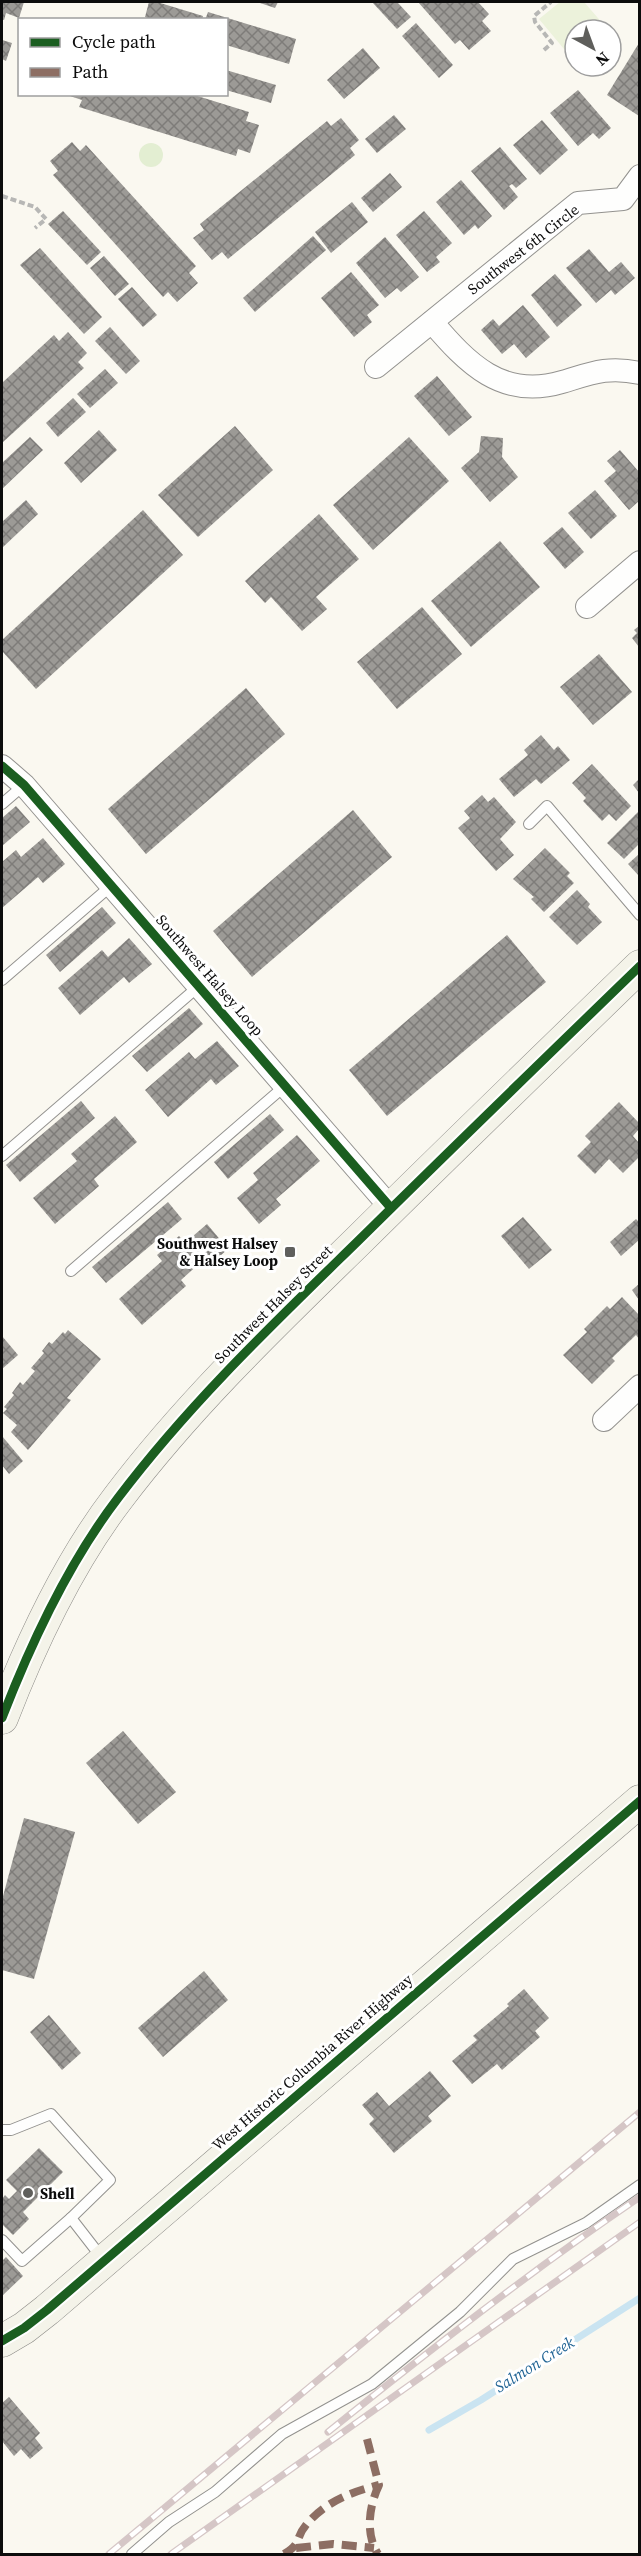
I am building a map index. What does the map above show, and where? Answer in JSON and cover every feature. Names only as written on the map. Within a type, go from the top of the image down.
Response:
[{"type":"street","name":"Southwest 6th Circle","points":[[376,367],[578,203],[623,200],[639,176]]},
{"type":"street","points":[[432,321],[461,356],[481,371],[504,382],[536,386],[560,383],[610,368],[639,373]]},
{"type":"street","points":[[587,607],[639,562]]},
{"type":"street","name":"Southwest Halsey Loop","points":[[2,766],[24,784],[391,1208]]},
{"type":"street","name":"Southwest Halsey Street","points":[[2,1718],[33,1643],[75,1564],[116,1499],[199,1399],[639,966]]},
{"type":"street","points":[[604,1420],[639,1386]]},
{"type":"street","name":"West Historic Columbia River Highway","points":[[2,2341],[24,2328],[46,2310],[639,1801]]},
{"type":"lane","points":[[2,804],[24,784]]},
{"type":"lane","points":[[529,824],[547,806],[639,915]]},
{"type":"lane","points":[[2,980],[112,885]]},
{"type":"lane","points":[[2,1156],[200,985]]},
{"type":"lane","points":[[71,1271],[286,1085]]},
{"type":"lane","points":[[2,2130],[11,2130],[51,2114],[110,2180],[22,2261],[2,2240]]},
{"type":"lane","points":[[132,2554],[169,2522],[215,2492],[282,2434],[372,2384],[460,2312],[513,2259],[586,2223],[639,2185]]},
{"type":"lane","points":[[71,2218],[104,2260]]},
{"type":"path","points":[[544,50],[552,43],[535,22],[534,16],[551,2]]},
{"type":"path","points":[[2,196],[35,207],[46,219],[35,228]]},
{"type":"green space","points":[[560,2],[584,2],[598,18],[563,18],[563,48],[539,19]]},
{"type":"green space","points":[[151,143],[160,146],[163,155],[160,164],[151,167],[142,164],[139,155],[142,146]]},
{"type":"building","points":[[2,2],[24,2],[19,18],[6,13],[4,20],[2,19]]},
{"type":"building","points":[[149,2],[157,2],[203,16],[202,18],[145,17]]},
{"type":"building","points":[[257,2],[278,2],[275,8]]},
{"type":"building","points":[[372,2],[397,2],[411,17],[397,29]]},
{"type":"building","points":[[418,2],[478,2],[489,14],[482,21],[491,31],[469,50],[460,40],[455,44]]},
{"type":"building","points":[[208,12],[228,18],[206,18]]},
{"type":"building","points":[[228,18],[296,39],[289,64],[228,46]]},
{"type":"building","points":[[416,23],[453,65],[439,78],[402,36]]},
{"type":"building","points":[[2,40],[12,43],[6,61],[2,59]]},
{"type":"building","points":[[639,43],[639,116],[607,95],[617,78],[623,78],[623,69]]},
{"type":"building","points":[[363,48],[380,68],[344,99],[327,80]]},
{"type":"building","points":[[228,71],[276,85],[271,103],[228,91]]},
{"type":"building","points":[[578,90],[611,128],[599,139],[593,133],[578,146],[550,113]]},
{"type":"building","points":[[70,96],[197,96],[249,112],[246,121],[259,125],[250,153],[238,149],[236,156],[79,107],[82,100]]},
{"type":"building","points":[[394,115],[406,129],[377,153],[365,139]]},
{"type":"building","points":[[341,118],[359,140],[350,148],[355,155],[228,259],[222,252],[212,260],[193,238],[204,230],[200,224],[327,121],[331,126]]},
{"type":"building","points":[[542,120],[568,150],[540,175],[513,145]]},
{"type":"building","points":[[72,142],[80,151],[86,145],[196,266],[189,273],[198,283],[177,302],[168,292],[163,297],[53,175],[58,171],[50,161]]},
{"type":"building","points":[[500,147],[527,179],[516,188],[512,184],[509,186],[518,197],[504,210],[471,171]]},
{"type":"building","points":[[390,173],[402,187],[373,212],[361,198]]},
{"type":"building","points":[[461,180],[492,216],[478,229],[475,225],[464,235],[436,202]]},
{"type":"building","points":[[352,202],[368,222],[331,253],[315,232]]},
{"type":"building","points":[[63,211],[101,252],[87,265],[48,224]]},
{"type":"building","points":[[424,211],[452,243],[436,257],[440,262],[427,272],[396,235]]},
{"type":"building","points":[[313,236],[326,250],[255,312],[243,298]]},
{"type":"building","points":[[385,237],[419,277],[401,292],[397,288],[385,298],[356,263]]},
{"type":"building","points":[[40,248],[102,317],[84,334],[20,265]]},
{"type":"building","points":[[589,249],[609,272],[621,262],[635,278],[615,295],[611,290],[596,303],[566,268]]},
{"type":"building","points":[[104,256],[129,284],[115,296],[90,268]]},
{"type":"building","points":[[351,272],[379,305],[367,315],[372,322],[354,337],[321,298]]},
{"type":"building","points":[[555,274],[582,305],[557,327],[531,295]]},
{"type":"building","points":[[132,287],[157,315],[143,327],[118,299]]},
{"type":"building","points":[[523,305],[550,337],[526,358],[514,344],[502,354],[481,330],[493,319],[499,326]]},
{"type":"building","points":[[110,327],[140,361],[126,374],[95,341]]},
{"type":"building","points":[[68,332],[87,353],[78,362],[84,368],[2,443],[2,383],[54,335],[59,341]]},
{"type":"building","points":[[105,369],[118,383],[90,408],[77,394]]},
{"type":"building","points":[[437,376],[472,417],[449,436],[414,396]]},
{"type":"building","points":[[73,398],[86,412],[58,437],[46,423]]},
{"type":"building","points":[[235,426],[273,470],[198,537],[158,495]]},
{"type":"building","points":[[99,430],[117,450],[81,483],[64,463]]},
{"type":"building","points":[[481,436],[503,438],[502,457],[518,477],[490,502],[461,468],[479,452]]},
{"type":"building","points":[[30,437],[43,450],[2,489],[2,463]]},
{"type":"building","points":[[409,437],[449,481],[373,550],[333,505]]},
{"type":"building","points":[[620,450],[639,472],[639,501],[629,510],[604,481],[616,471],[607,461]]},
{"type":"building","points":[[595,490],[617,516],[591,539],[568,513]]},
{"type":"building","points":[[26,500],[38,514],[2,548],[2,522]]},
{"type":"building","points":[[143,510],[183,555],[36,689],[2,651],[2,640]]},
{"type":"building","points":[[319,514],[359,559],[316,597],[327,609],[302,631],[271,597],[265,603],[245,581]]},
{"type":"building","points":[[562,527],[584,552],[565,569],[543,543]]},
{"type":"building","points":[[500,541],[540,587],[471,647],[431,601]]},
{"type":"building","points":[[422,607],[462,654],[397,709],[357,662]]},
{"type":"building","points":[[639,626],[639,647],[632,638],[637,633],[634,630]]},
{"type":"building","points":[[599,654],[632,692],[593,725],[560,687]]},
{"type":"building","points":[[246,688],[285,734],[146,854],[108,809]]},
{"type":"building","points":[[541,735],[554,750],[558,746],[570,760],[541,784],[536,779],[514,797],[499,779],[528,755],[524,750]]},
{"type":"building","points":[[592,764],[631,806],[616,821],[609,814],[602,821],[583,801],[586,798],[572,783]]},
{"type":"building","points":[[639,779],[639,793],[633,785]]},
{"type":"building","points":[[482,795],[488,802],[494,797],[516,822],[500,839],[514,855],[496,871],[458,828],[470,818],[464,811]]},
{"type":"building","points":[[16,806],[30,822],[2,846],[2,818]]},
{"type":"building","points":[[353,810],[392,857],[252,977],[213,931]]},
{"type":"building","points":[[638,812],[639,844],[624,859],[607,843]]},
{"type":"building","points":[[43,838],[65,864],[43,883],[38,877],[2,908],[2,862],[16,850],[21,857]]},
{"type":"building","points":[[545,848],[570,873],[567,876],[574,883],[544,912],[531,899],[534,897],[513,879]]},
{"type":"building","points":[[639,854],[639,876],[628,864]]},
{"type":"building","points":[[577,890],[602,922],[577,945],[549,917]]},
{"type":"building","points":[[102,907],[116,923],[60,972],[46,955]]},
{"type":"building","points":[[507,935],[546,982],[387,1116],[349,1070]]},
{"type":"building","points":[[129,938],[152,964],[129,983],[124,977],[80,1015],[58,988],[102,950],[108,957]]},
{"type":"building","points":[[189,1008],[203,1024],[147,1072],[132,1056]]},
{"type":"building","points":[[217,1041],[239,1066],[216,1085],[211,1079],[168,1117],[145,1090],[189,1052],[195,1059]]},
{"type":"building","points":[[81,1101],[95,1118],[20,1182],[6,1165]]},
{"type":"building","points":[[619,1102],[639,1123],[639,1129],[633,1136],[639,1143],[639,1157],[623,1173],[609,1159],[595,1174],[577,1156],[591,1142],[585,1136]]},
{"type":"building","points":[[270,1114],[284,1130],[228,1179],[214,1162]]},
{"type":"building","points":[[115,1116],[137,1142],[94,1179],[99,1186],[55,1224],[33,1198],[77,1161],[71,1154]]},
{"type":"building","points":[[297,1135],[320,1161],[276,1199],[281,1205],[259,1224],[237,1198],[258,1180],[253,1173]]},
{"type":"building","points":[[168,1202],[182,1219],[106,1283],[92,1267]]},
{"type":"building","points":[[523,1217],[552,1250],[529,1269],[501,1236]]},
{"type":"building","points":[[636,1219],[639,1222],[639,1240],[621,1256],[610,1242]]},
{"type":"building","points":[[207,1224],[228,1249],[206,1268],[201,1262],[181,1280],[186,1286],[142,1325],[119,1299],[162,1261],[157,1255],[179,1236],[185,1243]]},
{"type":"building","points":[[639,1284],[639,1300],[632,1290]]},
{"type":"building","points":[[622,1297],[639,1315],[639,1339],[636,1335],[612,1358],[615,1361],[592,1384],[563,1355],[587,1332],[584,1329],[607,1306],[610,1309]]},
{"type":"building","points":[[68,1330],[101,1359],[67,1398],[71,1400],[28,1450],[11,1432],[17,1425],[3,1413],[7,1409],[4,1407],[14,1395],[12,1393],[20,1382],[23,1385],[35,1371],[31,1368],[44,1353],[42,1351],[49,1342],[52,1344]]},
{"type":"building","points":[[2,1336],[18,1355],[2,1369]]},
{"type":"building","points":[[2,1436],[23,1461],[9,1474],[2,1465]]},
{"type":"building","points":[[123,1731],[176,1792],[138,1824],[86,1763]]},
{"type":"building","points":[[24,1818],[75,1832],[34,1979],[2,1970],[2,1900]]},
{"type":"building","points":[[204,1971],[228,2000],[163,2057],[138,2028]]},
{"type":"building","points":[[524,1989],[549,2018],[535,2031],[540,2037],[502,2070],[497,2064],[472,2084],[452,2061],[477,2040],[473,2036],[509,2006],[507,2004]]},
{"type":"building","points":[[49,2015],[81,2053],[62,2070],[30,2032]]},
{"type":"building","points":[[430,2071],[451,2096],[428,2116],[432,2121],[394,2153],[369,2124],[374,2119],[362,2105],[377,2092],[389,2106]]},
{"type":"building","name":"Shell","points":[[39,2148],[63,2172],[23,2212],[29,2219],[13,2235],[2,2224],[2,2199],[5,2195],[9,2199],[17,2191],[6,2180]]},
{"type":"building","points":[[6,2257],[23,2276],[2,2296],[2,2261]]},
{"type":"building","points":[[9,2397],[40,2433],[35,2438],[43,2448],[30,2459],[21,2449],[14,2456],[2,2441],[2,2403]]},
{"type":"waterway","name":"Salmon Creek","points":[[429,2430],[481,2400],[640,2298]]},
{"type":"railway","points":[[109,2554],[640,2112]]},
{"type":"railway","points":[[328,2432],[482,2311],[640,2197]]},
{"type":"railway","points":[[171,2554],[640,2222]]},
{"type":"marked path","points":[[367,2439],[379,2485],[370,2520],[371,2538],[378,2554]]},
{"type":"marked path","points":[[284,2554],[296,2544],[306,2525],[321,2510],[358,2491],[379,2485]]},
{"type":"marked path","points":[[296,2548],[333,2544],[374,2548]]},
{"type":"cycle path","points":[[2,766],[24,785],[391,1208]]},
{"type":"cycle path","points":[[2,1718],[25,1661],[67,1576],[100,1523],[145,1463],[203,1397],[294,1303],[640,966]]},
{"type":"cycle path","points":[[2,2341],[47,2310],[640,1801]]},
{"type":"place","name":"Southwest Halsey & Halsey Loop","points":[[290,1252]]},
{"type":"place","name":"Shell","points":[[28,2193]]}]
